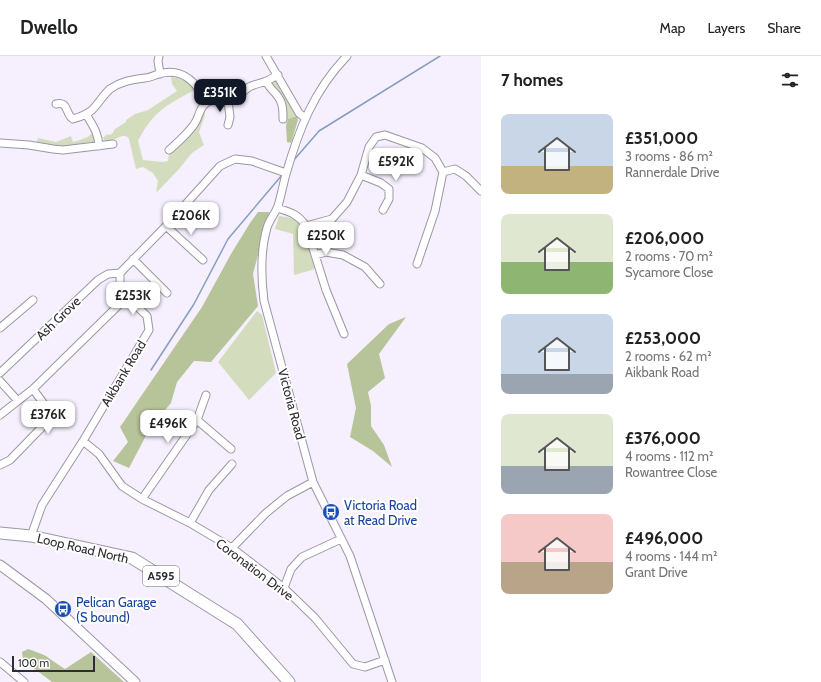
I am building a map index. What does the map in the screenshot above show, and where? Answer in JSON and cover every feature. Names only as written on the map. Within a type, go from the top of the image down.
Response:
[{"type":"highway","name":"Loop Road North","points":[[0,533],[31,536],[132,558],[237,624],[285,680]]},
{"type":"main road","points":[[0,565],[46,599],[135,682]]},
{"type":"street","points":[[159,56],[158,61],[160,74]]},
{"type":"street","points":[[266,56],[299,113],[305,118]]},
{"type":"street","name":"Victoria Road","points":[[347,56],[317,94],[305,118],[286,174],[277,208],[269,223],[265,238],[262,256],[262,288],[264,301],[312,482],[350,556],[392,682]]},
{"type":"street","points":[[56,104],[62,103],[65,105],[70,118],[73,119],[92,110],[108,91],[118,84],[129,80],[173,73],[187,77],[198,87],[207,102]]},
{"type":"street","points":[[169,150],[194,124],[202,106],[207,102],[215,100],[228,101],[239,96],[249,87],[278,75]]},
{"type":"street","points":[[266,81],[283,106],[283,119]]},
{"type":"street","points":[[228,101],[230,117],[228,125]]},
{"type":"street","points":[[86,114],[96,131],[99,146]]},
{"type":"street","points":[[306,226],[332,219],[347,202],[361,175],[369,147],[376,137],[385,135],[422,148],[436,158],[443,172],[435,211],[417,264]]},
{"type":"street","points":[[0,143],[34,145],[58,150],[113,144]]},
{"type":"street","points":[[120,273],[166,226],[220,166],[236,160],[252,161],[286,174]]},
{"type":"street","points":[[443,172],[455,169],[466,176],[481,192]]},
{"type":"street","points":[[361,175],[389,188],[389,199],[383,210]]},
{"type":"street","points":[[277,208],[291,212],[301,219],[306,226],[326,290],[344,334]]},
{"type":"street","points":[[166,226],[203,260]]},
{"type":"street","points":[[315,255],[326,252],[343,255],[365,267],[380,284]]},
{"type":"street","points":[[133,259],[167,293]]},
{"type":"street","name":"Aikbank Road","points":[[31,536],[42,505],[83,441],[149,330],[147,316],[120,288],[120,273]]},
{"type":"street","name":"Ash Grove","points":[[0,372],[98,280],[108,274],[120,273]]},
{"type":"street","points":[[0,415],[33,389],[128,297]]},
{"type":"street","points":[[0,328],[33,300]]},
{"type":"street","points":[[0,381],[18,401]]},
{"type":"street","points":[[0,465],[10,460],[45,424],[48,415],[44,404],[33,389]]},
{"type":"street","points":[[142,499],[197,420],[206,395]]},
{"type":"street","points":[[197,420],[230,449]]},
{"type":"street","name":"Coronation Drive","points":[[83,441],[98,454],[122,486],[142,499],[190,523],[232,548],[284,588],[315,618],[354,664],[365,667],[384,660]]},
{"type":"street","points":[[190,523],[210,490],[232,464]]},
{"type":"street","points":[[232,548],[266,513],[287,496],[312,482]]},
{"type":"street","points":[[284,588],[291,569],[302,557],[341,539]]},
{"type":"street","points":[[0,662],[24,682]]},
{"type":"green space","points":[[171,77],[181,79],[188,83],[195,89],[200,98],[198,99],[193,91],[179,98],[155,116],[138,141],[143,160],[168,161],[169,153],[205,109],[205,115],[199,132],[204,145],[192,153],[179,169],[156,192],[158,181],[153,173],[143,167],[136,169],[129,139],[126,136],[122,136],[106,142],[103,138],[106,135],[112,134],[115,129],[135,114],[148,110],[177,91],[172,84]]},
{"type":"green space","points":[[275,80],[297,116],[288,119],[286,126],[286,106],[284,98],[280,92],[274,88],[271,82]]},
{"type":"green space","points":[[297,116],[298,120],[291,143],[287,142],[286,126],[288,119]]},
{"type":"green space","points":[[88,121],[95,139],[93,142],[54,146],[37,142],[38,138],[56,142],[71,136],[73,142],[88,137],[92,133],[86,122]]},
{"type":"green space","points":[[258,212],[269,212],[253,274],[258,306],[211,362],[194,361],[177,382],[171,403],[150,428],[129,468],[113,461],[128,442],[120,427],[202,307],[231,254]]},
{"type":"green space","points":[[279,216],[293,219],[300,225],[315,269],[294,275],[293,234],[275,229]]},
{"type":"green space","points":[[257,311],[262,315],[276,373],[249,400],[218,362]]},
{"type":"green space","points":[[406,317],[379,354],[385,378],[368,392],[371,406],[371,426],[384,445],[392,467],[373,451],[350,437],[356,408],[347,364],[389,324]]},
{"type":"green space","points":[[28,649],[46,656],[65,669],[91,652],[124,682],[52,682],[23,660],[22,652]]},
{"type":"waterway","points":[[293,161],[319,131],[440,56]]},
{"type":"waterway","points":[[151,370],[194,304],[228,239],[282,175]]},
{"type":"place","name":"Victoria Road at Read Drive","points":[[331,512]]},
{"type":"place","name":"Pelican Garage (S bound)","points":[[63,609]]}]
